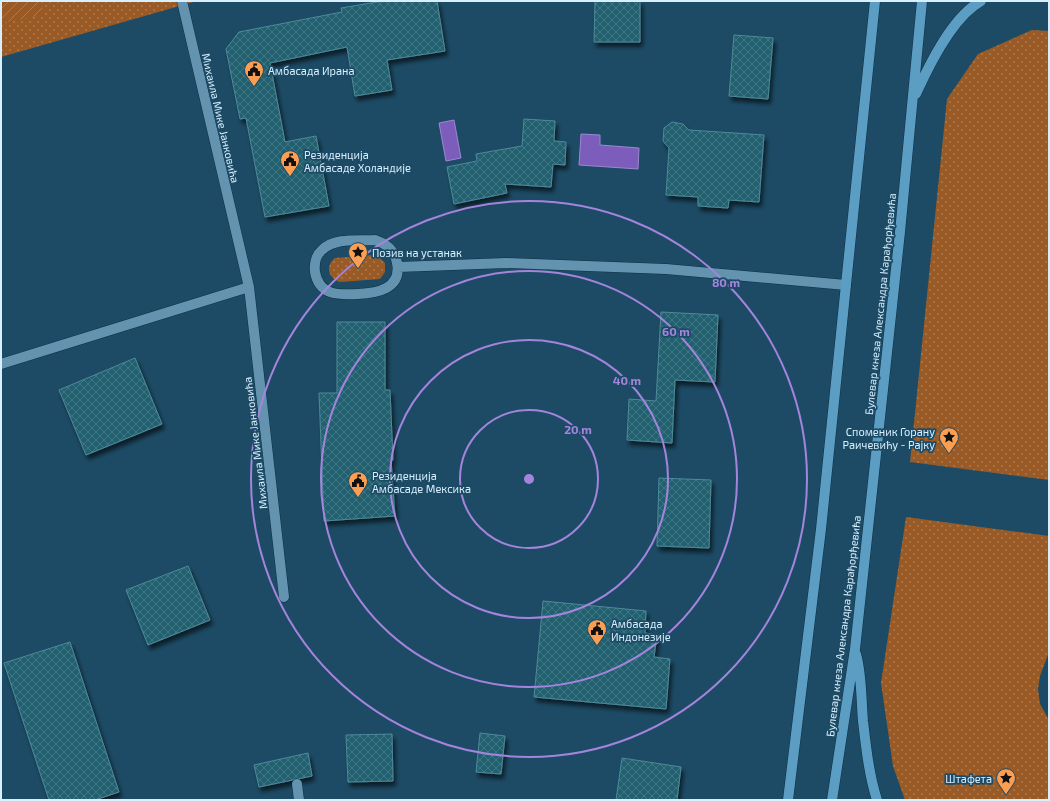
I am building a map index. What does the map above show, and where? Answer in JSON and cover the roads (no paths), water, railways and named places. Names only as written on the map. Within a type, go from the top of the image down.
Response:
[{"type":"main road","points":[[788,800],[821,529],[875,1]]},
{"type":"main road","name":"Булевар кнеза Александра Карађорђевића","points":[[832,800],[855,649],[922,1]]},
{"type":"main road","points":[[912,101],[932,58],[941,44],[964,15],[981,1]]},
{"type":"main road","points":[[855,649],[862,687],[868,763],[876,800]]},
{"type":"street","name":"Михаила Мике Јанковића","points":[[182,1],[249,287],[284,597]]},
{"type":"street","points":[[375,240],[384,243],[391,249],[398,266],[394,280],[384,290],[376,293],[337,295],[328,292],[321,286],[316,278],[314,268],[320,251],[328,245],[336,242],[375,240]]},
{"type":"street","points":[[398,266],[506,263],[636,268],[846,285]]},
{"type":"street","points":[[1,364],[249,287]]},
{"type":"street","points":[[297,784],[299,800]]},
{"type":"place","name":"Амбасада Ирана","points":[[254,87]]},
{"type":"place","name":"Резиденција Амбасаде Холандије","points":[[290,177]]},
{"type":"place","name":"Позив на устанак","points":[[358,269]]},
{"type":"place","name":"Споменик Горану Раичевићу - Рајку","points":[[949,454]]},
{"type":"place","name":"Резиденција Амбасаде Мексика","points":[[358,498]]},
{"type":"place","name":"Амбасада Индонезије","points":[[597,646]]},
{"type":"place","name":"Штафета","points":[[1006,795]]}]
